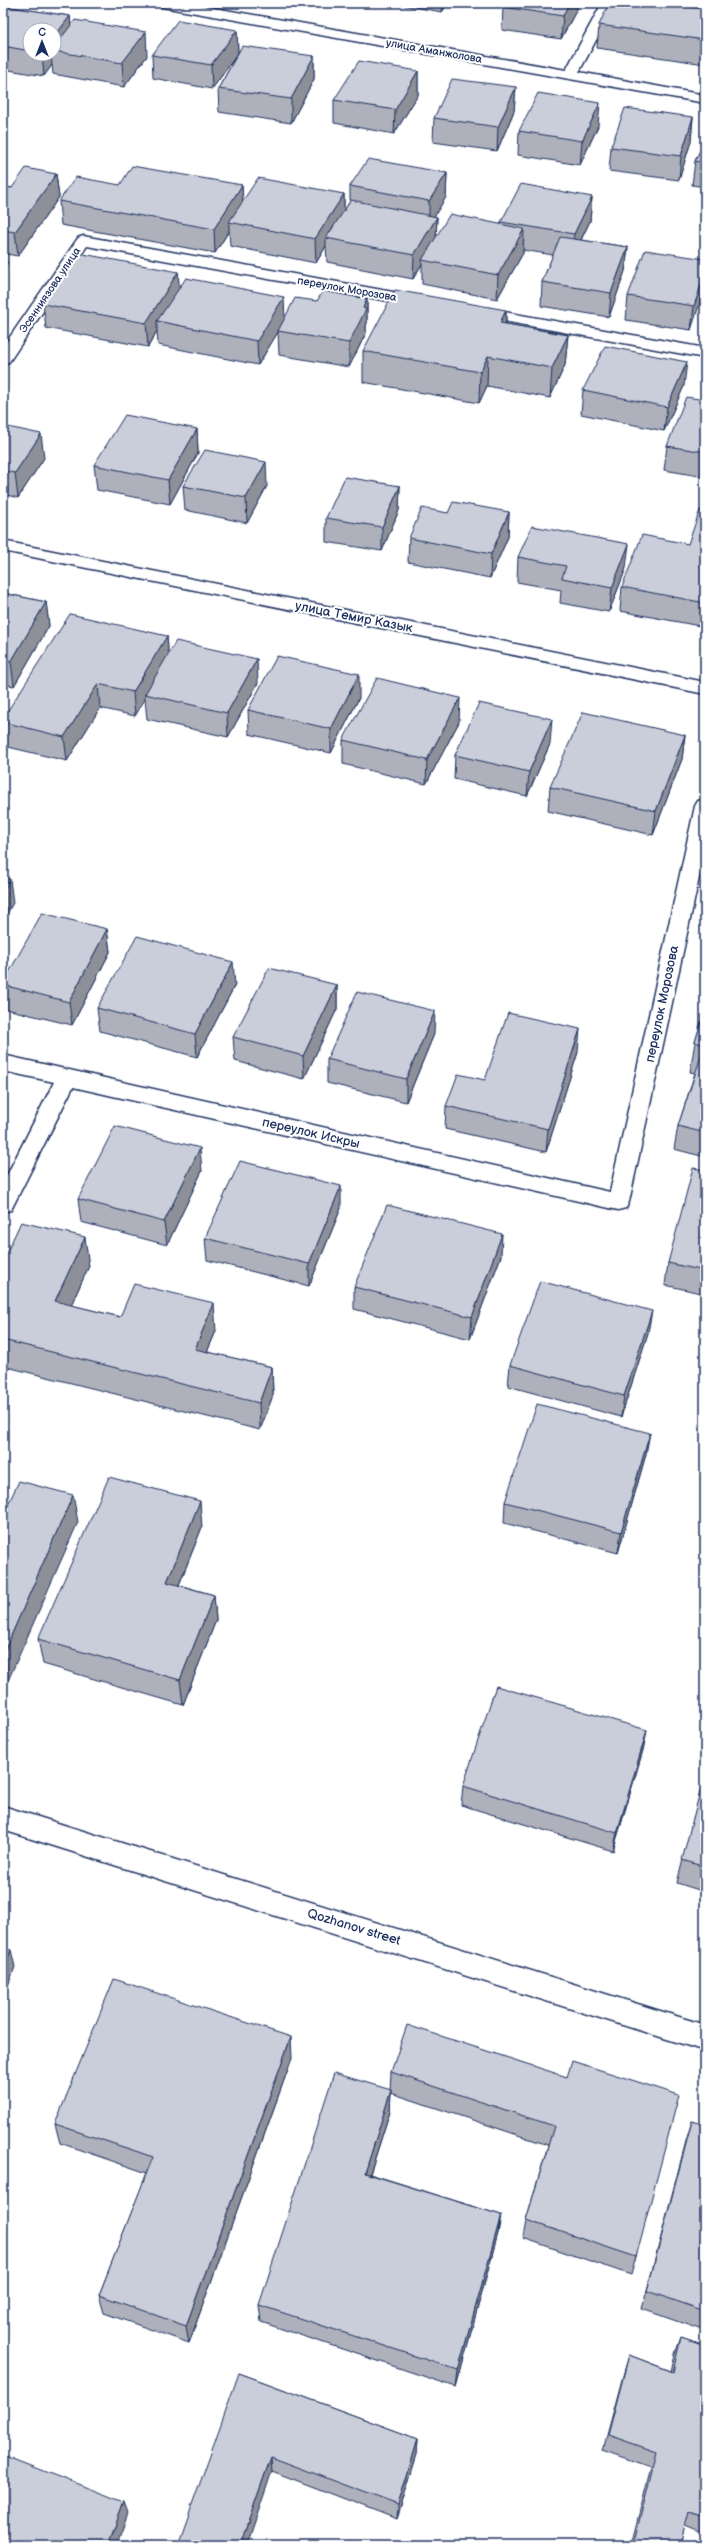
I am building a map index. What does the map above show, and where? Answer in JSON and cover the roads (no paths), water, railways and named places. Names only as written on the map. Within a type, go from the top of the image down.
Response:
[{"type":"street","name":"улица Аманжолова","points":[[162,3],[705,99]]},
{"type":"street","points":[[570,76],[610,3]]},
{"type":"street","name":"переулок Морозова","points":[[83,241],[433,304]]},
{"type":"street","name":"Эсенниязова улица","points":[[3,359],[83,241]]},
{"type":"street","points":[[464,310],[705,353]]},
{"type":"street","name":"улица Темир Казык","points":[[3,546],[705,688]]},
{"type":"street","name":"переулок Морозова","points":[[618,1202],[705,806]]},
{"type":"street","name":"переулок Искры","points":[[3,1063],[618,1202]]},
{"type":"street","points":[[3,1204],[67,1078]]},
{"type":"street","name":"Qozhanov street","points":[[3,1818],[705,2038]]}]
